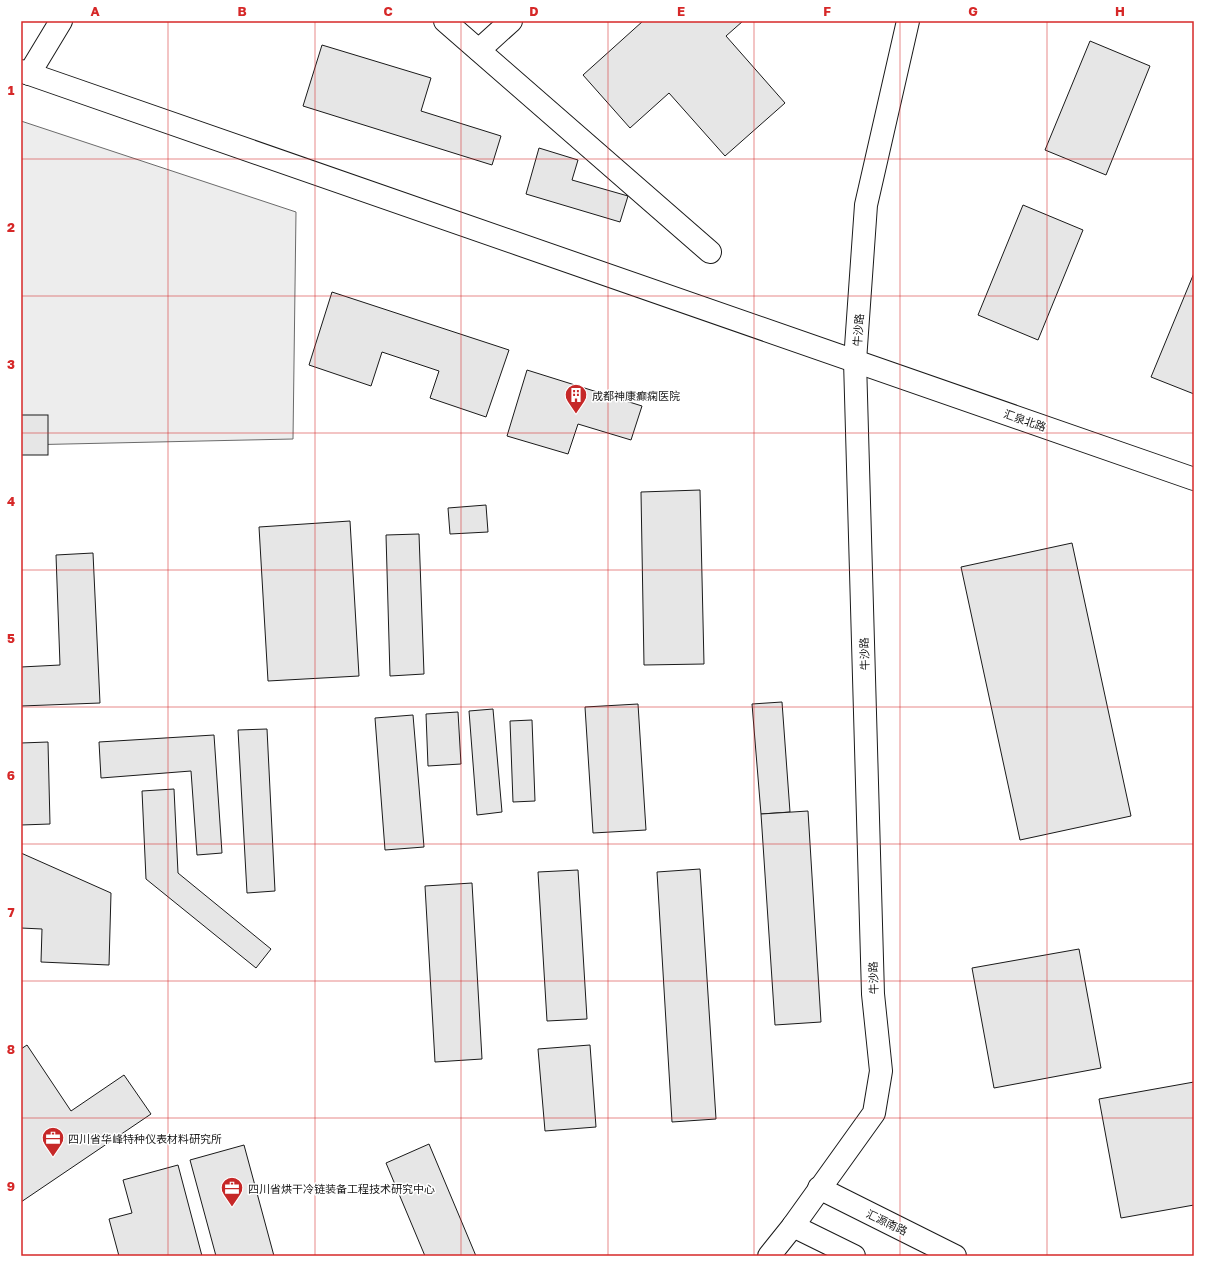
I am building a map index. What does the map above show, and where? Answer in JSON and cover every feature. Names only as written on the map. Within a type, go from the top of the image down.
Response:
[{"type":"street","points":[[25,72],[61,21]]},
{"type":"street","points":[[445,21],[710,252]]},
{"type":"street","points":[[479,50],[511,21]]},
{"type":"street","name":"牛沙路","points":[[769,1256],[793,1226],[874,1113],[881,1071],[873,994],[856,361],[866,205],[908,21]]},
{"type":"street","name":"汇泉北路","points":[[25,72],[1194,479]]},
{"type":"street","name":"汇源南路","points":[[819,1188],[955,1256]]},
{"type":"street","points":[[793,1226],[854,1256]]},
{"type":"shaded area","points":[[21,121],[296,212],[293,439],[21,445]]},
{"type":"building","points":[[643,21],[743,21],[726,36],[785,103],[725,156],[669,93],[630,128],[583,75]]},
{"type":"building","points":[[1090,41],[1150,66],[1106,175],[1045,150]]},
{"type":"building","points":[[322,45],[431,78],[421,111],[501,136],[492,165],[303,106]]},
{"type":"building","points":[[539,148],[578,160],[572,180],[628,196],[620,222],[526,194]]},
{"type":"building","points":[[1023,205],[1083,230],[1038,340],[978,315]]},
{"type":"building","points":[[1194,273],[1194,394],[1151,377]]},
{"type":"building","points":[[332,292],[509,350],[486,417],[430,398],[439,371],[382,352],[371,386],[309,365]]},
{"type":"building","name":"成都神康癫痫医院","points":[[527,370],[642,406],[631,440],[578,424],[568,454],[507,436]]},
{"type":"building","points":[[21,415],[48,415],[48,455],[21,455]]},
{"type":"building","points":[[700,490],[704,664],[644,665],[641,492]]},
{"type":"building","points":[[486,505],[488,532],[450,534],[448,508]]},
{"type":"building","points":[[350,521],[359,676],[268,681],[259,527]]},
{"type":"building","points":[[419,534],[424,674],[390,676],[386,535]]},
{"type":"building","points":[[1072,543],[1131,816],[1020,840],[961,567]]},
{"type":"building","points":[[93,553],[100,703],[21,706],[21,667],[60,665],[56,555]]},
{"type":"building","points":[[782,702],[790,812],[761,814],[752,704]]},
{"type":"building","points":[[638,704],[646,830],[593,833],[585,707]]},
{"type":"building","points":[[493,709],[502,812],[477,815],[469,711]]},
{"type":"building","points":[[458,712],[461,764],[428,766],[426,714]]},
{"type":"building","points":[[413,715],[424,847],[385,850],[375,718]]},
{"type":"building","points":[[532,720],[535,801],[513,802],[510,721]]},
{"type":"building","points":[[267,729],[275,891],[247,893],[238,730]]},
{"type":"building","points":[[214,735],[222,853],[197,855],[191,771],[101,778],[99,742]]},
{"type":"building","points":[[48,742],[50,824],[21,825],[21,743]]},
{"type":"building","points":[[174,789],[178,873],[271,949],[256,968],[146,879],[142,791]]},
{"type":"building","points":[[808,811],[821,1022],[775,1025],[761,814]]},
{"type":"building","points":[[21,853],[111,893],[109,965],[41,962],[42,929],[21,928]]},
{"type":"building","points":[[700,869],[716,1119],[672,1122],[657,872]]},
{"type":"building","points":[[578,870],[587,1019],[547,1021],[538,872]]},
{"type":"building","points":[[472,883],[482,1059],[435,1062],[425,886]]},
{"type":"building","points":[[1079,949],[1101,1068],[994,1088],[972,968]]},
{"type":"building","name":"四川省华峰特种仪表材料研究所","points":[[27,1045],[71,1111],[124,1075],[151,1114],[21,1202],[21,1049]]},
{"type":"building","points":[[590,1045],[596,1127],[545,1131],[538,1049]]},
{"type":"building","points":[[1194,1082],[1194,1205],[1121,1218],[1099,1099]]},
{"type":"building","points":[[429,1144],[476,1256],[425,1256],[386,1163]]},
{"type":"building","name":"四川省烘干冷链装备工程技术研究中心","points":[[244,1145],[274,1256],[216,1256],[190,1160]]},
{"type":"building","points":[[178,1165],[202,1256],[119,1256],[109,1219],[132,1213],[123,1180]]},
{"type":"place","name":"成都神康癫痫医院","points":[[576,414]]},
{"type":"place","name":"四川省华峰特种仪表材料研究所","points":[[53,1158]]},
{"type":"place","name":"四川省烘干冷链装备工程技术研究中心","points":[[232,1208]]}]
